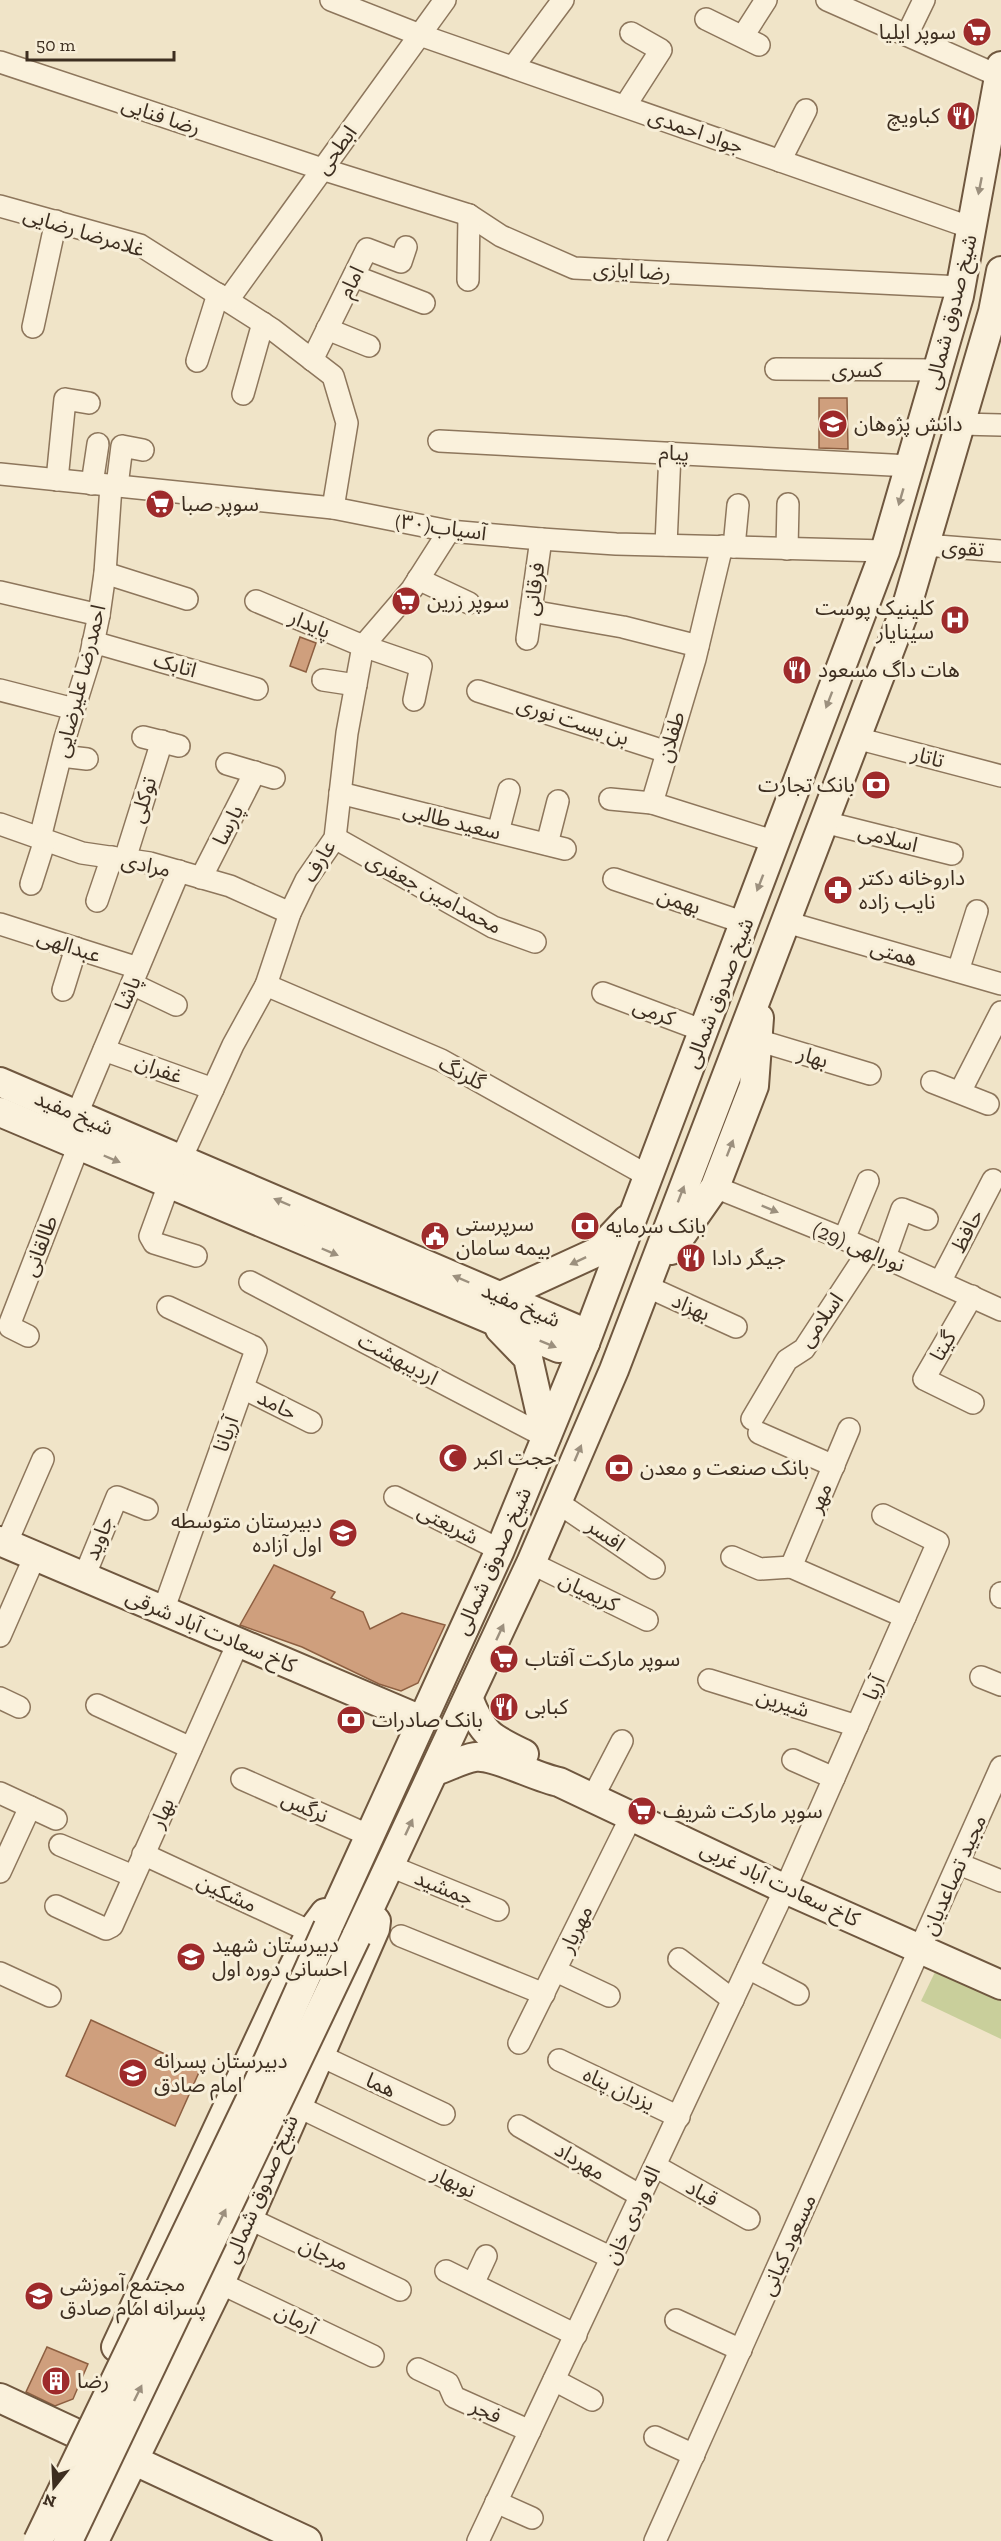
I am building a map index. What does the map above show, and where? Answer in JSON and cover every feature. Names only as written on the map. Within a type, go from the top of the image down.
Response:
[{"type":"main road","name":"شیخ صدوق شمالی","points":[[24,2541],[319,1930],[344,1888],[500,1550],[585,1343],[650,1177],[885,551],[961,287],[972,228],[993,155],[1000,71]]},
{"type":"main road","name":"شیخ صدوق شمالی","points":[[68,2541],[469,1700],[531,1563],[619,1357],[908,602],[993,312],[1001,271]]},
{"type":"main road","points":[[774,846],[785,865],[798,866],[808,863]]},
{"type":"main road","points":[[646,1286],[715,1187],[754,1086],[761,987]]},
{"type":"main road","name":"شیخ مفید","points":[[0,1082],[77,1114],[175,1171],[497,1309],[576,1329],[585,1343]]},
{"type":"main road","name":"شیخ مفید","points":[[0,1112],[79,1145],[175,1171]]},
{"type":"main road","points":[[546,1437],[528,1358],[497,1309],[597,1252],[637,1210]]},
{"type":"main road","points":[[585,1343],[619,1357]]},
{"type":"main road","name":"کاخ سعادت آباد شرقی","points":[[3,1543],[422,1720]]},
{"type":"main road","points":[[469,1700],[477,1720],[490,1737],[553,1768],[559,1782]]},
{"type":"main road","points":[[435,1771],[473,1757],[484,1756],[543,1779],[559,1782]]},
{"type":"main road","name":"کاخ سعادت آباد غربی","points":[[559,1782],[785,1888],[1001,1985]]},
{"type":"main road","name":"شیخ صدوق شمالی","points":[[94,2541],[220,2283],[375,1929],[376,1895]]},
{"type":"main road","name":"شیخ صدوق شمالی","points":[[38,2541],[255,2090],[319,1930]]},
{"type":"main road","points":[[95,2391],[96,2406],[104,2419],[116,2427],[130,2430],[138,2428],[156,2416]]},
{"type":"main road","points":[[0,2398],[297,2539]]},
{"type":"main road","points":[[54,2479],[71,2473],[90,2476],[104,2487],[112,2505]]},
{"type":"street","name":"جواد احمدی","points":[[331,0],[420,35],[972,228]]},
{"type":"street","name":"ابطحی","points":[[197,362],[223,297],[322,169],[445,0]]},
{"type":"street","points":[[513,67],[563,0]]},
{"type":"street","points":[[706,19],[751,40],[766,0]]},
{"type":"street","points":[[907,35],[924,0]]},
{"type":"street","points":[[839,2],[907,35],[1000,71]]},
{"type":"street","points":[[625,106],[661,50],[631,33]]},
{"type":"street","name":"رضا فنایی","points":[[0,62],[322,169]]},
{"type":"street","points":[[780,161],[808,110]]},
{"type":"street","name":"رضا ایازی","points":[[322,169],[470,215],[501,236],[574,268],[961,287]]},
{"type":"street","name":"غلامرضا رضایی","points":[[0,206],[141,245],[263,323],[333,376],[347,423],[333,508]]},
{"type":"street","points":[[468,280],[470,215]]},
{"type":"street","points":[[33,327],[56,221]]},
{"type":"street","name":"امام","points":[[312,360],[367,249],[400,262],[406,247]]},
{"type":"street","points":[[354,276],[424,303]]},
{"type":"street","points":[[243,394],[263,323]]},
{"type":"street","points":[[327,329],[369,346]]},
{"type":"street","name":"کسری","points":[[777,369],[938,370]]},
{"type":"street","points":[[57,480],[65,399],[89,403]]},
{"type":"street","points":[[960,424],[1001,425]]},
{"type":"street","name":"پیام","points":[[439,441],[910,466]]},
{"type":"street","points":[[98,444],[107,485]]},
{"type":"street","points":[[107,485],[122,446],[143,450]]},
{"type":"street","points":[[666,545],[670,453]]},
{"type":"street","name":"آسیاب(۳۰)","points":[[0,474],[333,508],[449,531],[541,539],[666,545],[885,551]]},
{"type":"street","name":"احمدرضا علیرضایی","points":[[31,884],[60,756],[99,615],[105,573],[107,485]]},
{"type":"street","points":[[787,549],[788,504]]},
{"type":"street","name":"طفلان","points":[[652,803],[728,547],[738,505]]},
{"type":"street","name":"عارف","points":[[196,1256],[154,1243],[150,1236],[175,1171],[234,1045],[266,985],[290,913],[306,880],[335,838],[363,646],[418,579],[449,531]]},
{"type":"street","name":"فرقانی","points":[[527,639],[541,539]]},
{"type":"street","name":"تقوی","points":[[925,545],[1001,550]]},
{"type":"street","points":[[105,573],[187,599]]},
{"type":"street","points":[[418,579],[469,603]]},
{"type":"street","points":[[0,592],[99,615]]},
{"type":"street","name":"پایدار","points":[[256,601],[363,646],[421,666],[414,700]]},
{"type":"street","points":[[531,611],[623,627],[698,646]]},
{"type":"street","name":"اتابک","points":[[93,642],[257,688]]},
{"type":"street","points":[[323,681],[356,685]]},
{"type":"street","points":[[0,690],[74,709]]},
{"type":"street","name":"بن بست نوری","points":[[478,691],[667,752]]},
{"type":"street","name":"تاتار","points":[[856,738],[1001,776]]},
{"type":"street","name":"توکلی","points":[[97,902],[119,858],[162,741]]},
{"type":"street","points":[[60,756],[87,759]]},
{"type":"street","name":"پارسا","points":[[201,878],[265,775],[227,764]]},
{"type":"street","points":[[498,832],[509,790]]},
{"type":"street","name":"سعید طالبی","points":[[340,793],[556,847],[558,801]]},
{"type":"street","points":[[610,798],[652,803],[774,846]]},
{"type":"street","name":"اسلامی","points":[[824,822],[952,854]]},
{"type":"street","name":"مرادی","points":[[0,824],[82,853],[119,858],[230,886],[290,913]]},
{"type":"street","name":"محمدامین جعفری","points":[[335,838],[493,927],[535,942]]},
{"type":"street","name":"پاشا","points":[[77,1114],[179,872]]},
{"type":"street","name":"بهمن","points":[[614,879],[745,923]]},
{"type":"street","points":[[958,971],[977,911]]},
{"type":"street","name":"همتی","points":[[786,922],[1001,984]]},
{"type":"street","name":"عبدالهی","points":[[0,924],[76,948],[135,976],[176,1005]]},
{"type":"street","points":[[63,990],[76,948]]},
{"type":"street","name":"گلرنگ","points":[[266,985],[441,1060],[650,1177]]},
{"type":"street","name":"کرمی","points":[[603,993],[704,1031]]},
{"type":"street","points":[[960,1092],[1001,1012]]},
{"type":"street","name":"بهار","points":[[757,1040],[870,1074]]},
{"type":"street","name":"غفران","points":[[104,1050],[213,1089]]},
{"type":"street","points":[[932,1082],[988,1104]]},
{"type":"street","name":"طالقانی","points":[[28,1336],[10,1327],[10,1323],[79,1145]]},
{"type":"street","name":"حافظ","points":[[940,1282],[993,1180]]},
{"type":"street","points":[[844,1239],[867,1181]]},
{"type":"street","name":"نورالهی (29)","points":[[715,1187],[844,1239],[1001,1310]]},
{"type":"street","name":"اسلامی","points":[[834,1466],[756,1426],[787,1360],[804,1349],[877,1254],[902,1209],[927,1219]]},
{"type":"street","name":"اردیبهشت","points":[[250,1282],[546,1437]]},
{"type":"street","name":"بهزاد","points":[[646,1286],[736,1328]]},
{"type":"street","name":"گیتا","points":[[972,1296],[924,1378],[974,1403]]},
{"type":"street","name":"آریانا","points":[[163,1611],[256,1354],[254,1347],[168,1308]]},
{"type":"street","name":"حامد","points":[[243,1388],[311,1422]]},
{"type":"street","name":"مهر","points":[[791,1567],[849,1429]]},
{"type":"street","points":[[3,1543],[43,1459]]},
{"type":"street","name":"جاوید","points":[[84,1577],[117,1497],[147,1509]]},
{"type":"street","name":"شریعتی","points":[[395,1497],[500,1550]]},
{"type":"street","name":"افسر","points":[[557,1502],[654,1568]]},
{"type":"street","name":"آریا","points":[[785,1888],[938,1542],[883,1515]]},
{"type":"street","points":[[0,1636],[6,1607],[35,1556]]},
{"type":"street","points":[[732,1557],[760,1569],[791,1567],[905,1617]]},
{"type":"street","name":"کریمیان","points":[[531,1563],[646,1620]]},
{"type":"street","name":"بهار","points":[[56,1906],[109,1929],[238,1643]]},
{"type":"street","points":[[981,1677],[1001,1685]]},
{"type":"street","name":"شیرین","points":[[709,1680],[857,1726]]},
{"type":"street","points":[[97,1706],[191,1748]]},
{"type":"street","points":[[593,1797],[622,1741]]},
{"type":"street","points":[[793,1760],[834,1778]]},
{"type":"street","name":"مجید تصاعدیان","points":[[921,1949],[1001,1767]]},
{"type":"street","name":"نرگس","points":[[242,1779],[368,1835]]},
{"type":"street","points":[[0,1793],[57,1819]]},
{"type":"street","points":[[0,1872],[30,1807]]},
{"type":"street","name":"مهریار","points":[[519,2043],[632,1815]]},
{"type":"street","points":[[60,1845],[133,1876]]},
{"type":"street","name":"مشکین","points":[[143,1854],[319,1930]]},
{"type":"street","points":[[959,1864],[1001,1881]]},
{"type":"street","name":"جمشید","points":[[390,1866],[498,1910]]},
{"type":"street","name":"اله وردی خان","points":[[478,2541],[785,1888]]},
{"type":"street","points":[[401,1936],[544,1994]]},
{"type":"street","name":"مسعود کیانی","points":[[655,2541],[921,1949]]},
{"type":"street","points":[[679,1959],[733,2000]]},
{"type":"street","points":[[748,1968],[798,1994]]},
{"type":"street","points":[[556,1971],[609,1996]]},
{"type":"street","points":[[0,1973],[50,1996]]},
{"type":"street","name":"هما","points":[[319,2055],[444,2114]]},
{"type":"street","name":"یزدان پناه","points":[[559,2060],[679,2117]]},
{"type":"street","name":"نوبهار","points":[[297,2106],[612,2258]]},
{"type":"street","name":"مهرداد","points":[[519,2126],[641,2196]]},
{"type":"street","name":"قباد","points":[[655,2166],[749,2219]]},
{"type":"street","name":"مرجان","points":[[248,2218],[400,2290]]},
{"type":"street","points":[[473,2284],[486,2256]]},
{"type":"street","points":[[446,2271],[576,2335]]},
{"type":"street","name":"آرمان","points":[[220,2283],[373,2355]]},
{"type":"street","points":[[676,2320],[741,2350]]},
{"type":"street","name":"فجر","points":[[418,2369],[448,2383],[454,2397],[530,2431]]},
{"type":"street","points":[[554,2380],[592,2400]]},
{"type":"street","points":[[655,2437],[694,2455]]},
{"type":"street","points":[[496,2502],[532,2518]]},
{"type":"green space","points":[[936,1970],[1001,2001],[1001,2039],[921,2001]]},
{"type":"building","name":"دانش پژوهان","points":[[819,398],[847,398],[848,449],[819,448]]},
{"type":"building","points":[[300,637],[316,643],[306,672],[290,666]]},
{"type":"building","points":[[274,1565],[335,1592],[331,1598],[363,1612],[370,1629],[402,1613],[445,1625],[418,1683],[401,1691],[379,1684],[302,1647],[240,1625]]},
{"type":"building","name":"دبیرستان پسرانه امام صادق","points":[[91,2020],[200,2070],[175,2126],[66,2076]]},
{"type":"building","name":"رضا","points":[[47,2347],[88,2364],[73,2399],[55,2406],[26,2392]]},
{"type":"place","name":"سوپر ایلیا","points":[[977,32]]},
{"type":"place","name":"کباویچ","points":[[961,116]]},
{"type":"place","name":"دانش پژوهان","points":[[833,424]]},
{"type":"place","name":"سوپر صبا","points":[[160,504]]},
{"type":"place","name":"سوپر زرین","points":[[406,601]]},
{"type":"place","name":"کلینیک پوست سینایار","points":[[955,620]]},
{"type":"place","name":"هات داگ مسعود","points":[[797,670]]},
{"type":"place","name":"بانک تجارت","points":[[876,785]]},
{"type":"place","name":"داروخانه دکتر نایب زاده","points":[[838,890]]},
{"type":"place","name":"بانک سرمایه","points":[[585,1226]]},
{"type":"place","name":"سرپرستی بیمه سامان","points":[[435,1236]]},
{"type":"place","name":"جیگر دادا","points":[[691,1258]]},
{"type":"place","name":"حجت اکبر","points":[[453,1458]]},
{"type":"place","name":"بانک صنعت و معدن","points":[[619,1468]]},
{"type":"place","name":"دبیرستان متوسطه اول آزاده","points":[[343,1533]]},
{"type":"place","name":"سوپر مارکت آفتاب","points":[[504,1659]]},
{"type":"place","name":"کبابی","points":[[504,1707]]},
{"type":"place","name":"بانک صادرات","points":[[351,1720]]},
{"type":"place","name":"سوپر مارکت شریف","points":[[642,1811]]},
{"type":"place","name":"دبیرستان شهید احسانى دوره اول","points":[[191,1957]]},
{"type":"place","name":"دبیرستان پسرانه امام صادق","points":[[133,2073]]},
{"type":"place","name":"مجتمع آموزشی پسرانه امام صادق","points":[[39,2296]]},
{"type":"place","name":"رضا","points":[[56,2381]]}]
